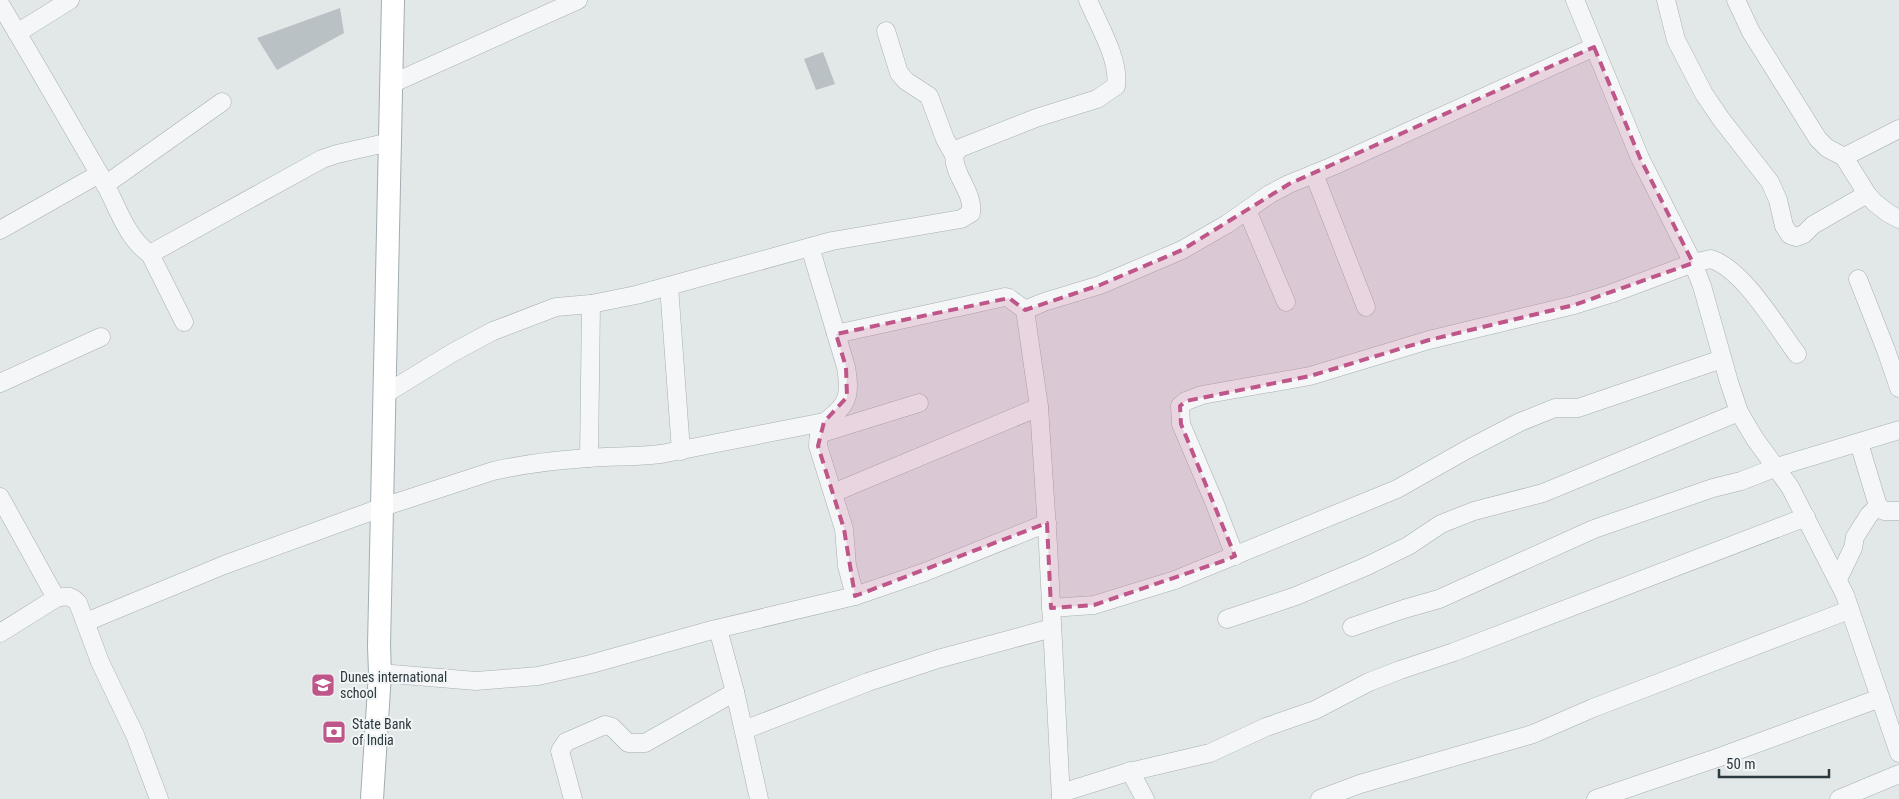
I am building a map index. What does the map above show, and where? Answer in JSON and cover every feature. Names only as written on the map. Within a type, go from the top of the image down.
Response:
[{"type":"main road","points":[[372,799],[380,674],[392,0]]},
{"type":"street","points":[[70,0],[6,20],[102,179],[135,240],[141,248],[150,254],[184,322]]},
{"type":"street","points":[[391,84],[578,0]]},
{"type":"street","points":[[954,155],[960,148],[1036,118],[1098,99],[1116,86],[1115,65],[1088,0]]},
{"type":"street","points":[[1575,0],[1640,158],[1693,263],[1702,286],[1739,412],[1790,487],[1838,579],[1880,698],[1896,729],[1899,752]]},
{"type":"street","points":[[1666,0],[1676,40],[1704,94],[1770,182],[1778,200],[1784,226],[1790,236],[1796,238],[1804,234],[1813,225],[1867,194]]},
{"type":"street","points":[[1736,0],[1751,32],[1811,128],[1828,148],[1844,157],[1867,194],[1881,209],[1899,219]]},
{"type":"street","points":[[385,394],[452,353],[493,331],[556,307],[591,304],[636,295],[810,247],[953,221],[966,216],[971,212],[972,205],[954,166],[954,155],[945,138],[929,96],[906,81],[899,73],[886,31]]},
{"type":"street","points":[[1025,310],[1044,302],[1100,285],[1182,250],[1283,187],[1594,47]]},
{"type":"street","points":[[0,230],[102,179],[222,102]]},
{"type":"street","points":[[1844,157],[1899,130]]},
{"type":"street","points":[[150,254],[322,159],[390,142]]},
{"type":"street","points":[[1314,174],[1366,307]]},
{"type":"street","points":[[1247,210],[1286,302]]},
{"type":"street","points":[[810,247],[848,379],[847,397],[843,405],[821,428],[818,446],[844,529],[847,566],[855,596]]},
{"type":"street","points":[[1235,556],[1181,424],[1180,406],[1186,401],[1202,395],[1310,376],[1429,340],[1574,305],[1610,294],[1693,263],[1711,259],[1729,268],[1746,284],[1797,354]]},
{"type":"street","points":[[1858,280],[1894,357],[1899,388]]},
{"type":"street","points":[[668,286],[681,451]]},
{"type":"street","points":[[836,334],[1005,297],[1025,310],[1039,407],[1061,796],[1130,771],[1210,753],[1266,727],[1316,710],[1369,682],[1454,652],[1806,517]]},
{"type":"street","points":[[589,458],[591,304]]},
{"type":"street","points":[[0,383],[101,337]]},
{"type":"street","points":[[1051,608],[1094,605],[1175,580],[1397,490],[1466,450],[1528,418],[1555,408],[1578,408],[1722,359]]},
{"type":"street","points":[[86,622],[224,565],[383,506],[502,469],[589,458],[635,457],[681,451],[821,428],[919,403]]},
{"type":"street","points":[[833,494],[1039,407]]},
{"type":"street","points":[[1227,619],[1296,596],[1367,566],[1408,546],[1440,524],[1474,511],[1550,490],[1739,412]]},
{"type":"street","points":[[1352,627],[1404,608],[1439,599],[1594,529],[1659,506],[1741,481],[1776,467],[1899,430]]},
{"type":"street","points":[[1859,443],[1878,506],[1884,511],[1899,511]]},
{"type":"street","points":[[0,497],[56,598]]},
{"type":"street","points":[[1838,579],[1853,548],[1855,537],[1869,515],[1878,506]]},
{"type":"street","points":[[380,674],[476,681],[538,676],[591,664],[718,629],[855,596],[925,572],[1047,523]]},
{"type":"street","points":[[0,633],[56,598],[73,597],[78,603],[100,662],[135,735],[159,799]]},
{"type":"street","points":[[1320,799],[1369,781],[1533,734],[1593,708],[1850,610]]},
{"type":"street","points":[[744,730],[868,682],[938,659],[1052,628]]},
{"type":"street","points":[[718,629],[735,692],[759,799]]},
{"type":"street","points":[[573,799],[560,751],[566,742],[605,725],[612,727],[628,743],[645,744],[735,692]]},
{"type":"street","points":[[1596,799],[1880,698]]},
{"type":"street","points":[[1130,771],[1145,799]]},
{"type":"street","points":[[1839,799],[1899,774]]},
{"type":"highlighted area","points":[[1594,47],[1640,158],[1693,263],[1574,305],[1429,340],[1310,376],[1186,401],[1180,406],[1181,424],[1235,556],[1223,561],[1094,605],[1051,608],[1047,523],[855,596],[844,529],[818,446],[824,422],[847,397],[846,367],[836,334],[1009,298],[1025,310],[1100,285],[1182,250],[1289,184]]},
{"type":"building","points":[[340,8],[344,33],[277,70],[257,38]]},
{"type":"building","points":[[823,52],[835,84],[816,90],[804,59]]},
{"type":"place","name":"Dunes international school","points":[[323,685]]},
{"type":"place","name":"State Bank of India","points":[[334,732]]}]
